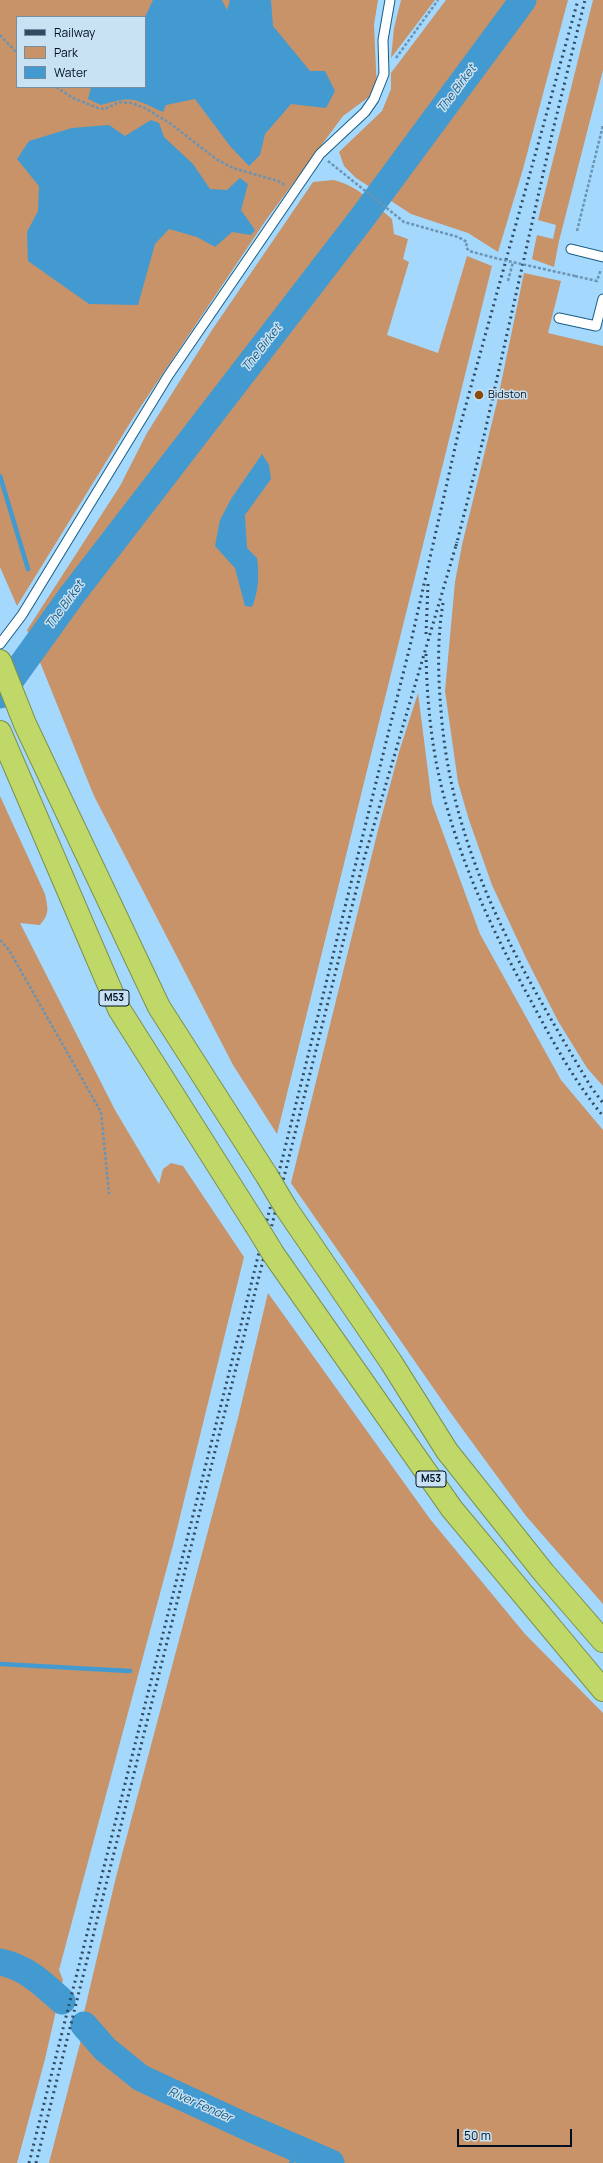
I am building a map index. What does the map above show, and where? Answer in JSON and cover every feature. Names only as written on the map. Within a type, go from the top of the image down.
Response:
[{"type":"highway","name":"M53","points":[[0,661],[26,724],[158,1007],[286,1208],[392,1362],[447,1450],[544,1573],[603,1641]]},
{"type":"highway","name":"M53","points":[[0,732],[8,754],[119,1009],[274,1255],[452,1508],[603,1690]]},
{"type":"lane","points":[[0,644],[22,615],[168,376],[294,191],[320,154],[365,112],[374,99],[384,74],[383,40],[390,0]]},
{"type":"lane","points":[[571,249],[603,257]]},
{"type":"lane","points":[[559,318],[596,326],[603,299]]},
{"type":"path","points":[[384,74],[438,0]]},
{"type":"path","points":[[0,35],[16,52]]},
{"type":"path","points":[[58,88],[73,98],[98,108],[105,109],[119,102],[131,103],[146,108],[177,128],[216,159],[233,168],[278,181],[294,191]]},
{"type":"path","points":[[577,231],[603,125]]},
{"type":"path","points":[[320,154],[404,222],[458,237],[467,242],[466,247],[469,251],[597,281],[603,263]]},
{"type":"path","points":[[508,281],[513,262]]},
{"type":"path","points":[[0,940],[9,950],[101,1112],[109,1194]]},
{"type":"green space","points":[[0,0],[378,0],[374,25],[377,91],[343,116],[266,220],[135,415],[17,606],[0,567]]},
{"type":"green space","points":[[401,0],[435,0],[391,58],[394,28]]},
{"type":"green space","points":[[446,0],[568,0],[523,169],[498,252],[468,233],[411,214],[356,178],[344,166],[339,152],[382,111],[391,89],[391,73]]},
{"type":"green space","points":[[593,0],[603,0],[603,70],[559,241],[554,267],[532,259],[537,235],[553,239],[556,225],[538,220]]},
{"type":"green space","points":[[333,180],[342,182],[364,195],[392,219],[394,234],[408,239],[403,259],[409,262],[387,335],[438,353],[467,256],[492,266],[277,1134],[233,1065],[94,796],[27,630],[120,486],[147,433],[212,330],[313,182]]},
{"type":"green space","points":[[524,273],[561,281],[548,333],[603,346],[603,1086],[587,1068],[558,1021],[526,958],[492,885],[469,820],[458,782],[445,691],[455,582],[462,545],[498,398]]},
{"type":"green space","points":[[418,693],[432,803],[480,934],[561,1080],[603,1130],[603,1604],[526,1516],[450,1412],[291,1183],[379,826],[399,752]]},
{"type":"green space","points":[[0,796],[45,894],[47,903],[47,914],[40,925],[20,923],[115,1110],[159,1184],[163,1169],[171,1163],[183,1166],[244,1257],[173,1545],[59,1970],[63,1980],[45,2059],[17,2163],[0,2163]]},
{"type":"green space","points":[[268,1293],[430,1519],[525,1634],[603,1713],[603,2163],[344,2163],[143,2075],[83,2017],[116,1877],[238,1418]]},
{"type":"green space","points":[[83,2032],[150,2090],[313,2163],[49,2163]]},
{"type":"water","points":[[153,0],[222,0],[227,10],[230,0],[271,0],[273,26],[310,71],[325,71],[335,91],[326,108],[291,104],[265,134],[260,155],[249,166],[230,146],[195,99],[166,105],[163,112],[134,100],[127,99],[101,105],[88,99],[91,88],[146,88],[145,16]]},
{"type":"water","points":[[151,120],[159,123],[164,137],[193,164],[210,189],[227,190],[240,178],[248,184],[241,210],[255,230],[251,235],[232,232],[215,247],[197,237],[169,229],[155,244],[138,305],[89,304],[28,261],[27,232],[38,211],[39,186],[17,159],[29,141],[72,128],[109,125],[125,136]]},
{"type":"water","points":[[262,454],[269,465],[271,479],[245,515],[247,548],[257,558],[258,564],[257,589],[252,607],[245,606],[235,568],[215,546],[220,520],[231,499]]},
{"type":"waterway","name":"The Birket","points":[[0,695],[72,595],[362,218],[523,0]]},
{"type":"waterway","points":[[0,476],[28,569]]},
{"type":"waterway","points":[[62,589],[72,595]]},
{"type":"waterway","points":[[0,1664],[130,1671]]},
{"type":"waterway","name":"River Fender","points":[[0,1962],[9,1964],[34,1977],[62,2001]]},
{"type":"waterway","name":"River Fender","points":[[84,2025],[105,2049],[141,2078],[247,2127],[331,2163]]},
{"type":"waterway","points":[[291,2163],[299,2149]]},
{"type":"railway","points":[[29,2163],[227,1381],[410,646],[459,430],[578,0]]},
{"type":"railway","points":[[456,546],[484,436],[553,130],[585,0]]},
{"type":"railway","points":[[36,2163],[364,859],[457,542]]},
{"type":"railway","points":[[426,634],[428,584]]},
{"type":"railway","points":[[443,603],[439,644],[441,711],[448,764],[459,814],[474,862],[493,908],[539,998],[591,1087],[603,1103]]},
{"type":"railway","points":[[426,654],[429,711],[437,767],[446,804],[462,855],[482,905],[518,977],[564,1060],[582,1089],[603,1116]]},
{"type":"place","name":"Bidston","points":[[479,395]]}]
